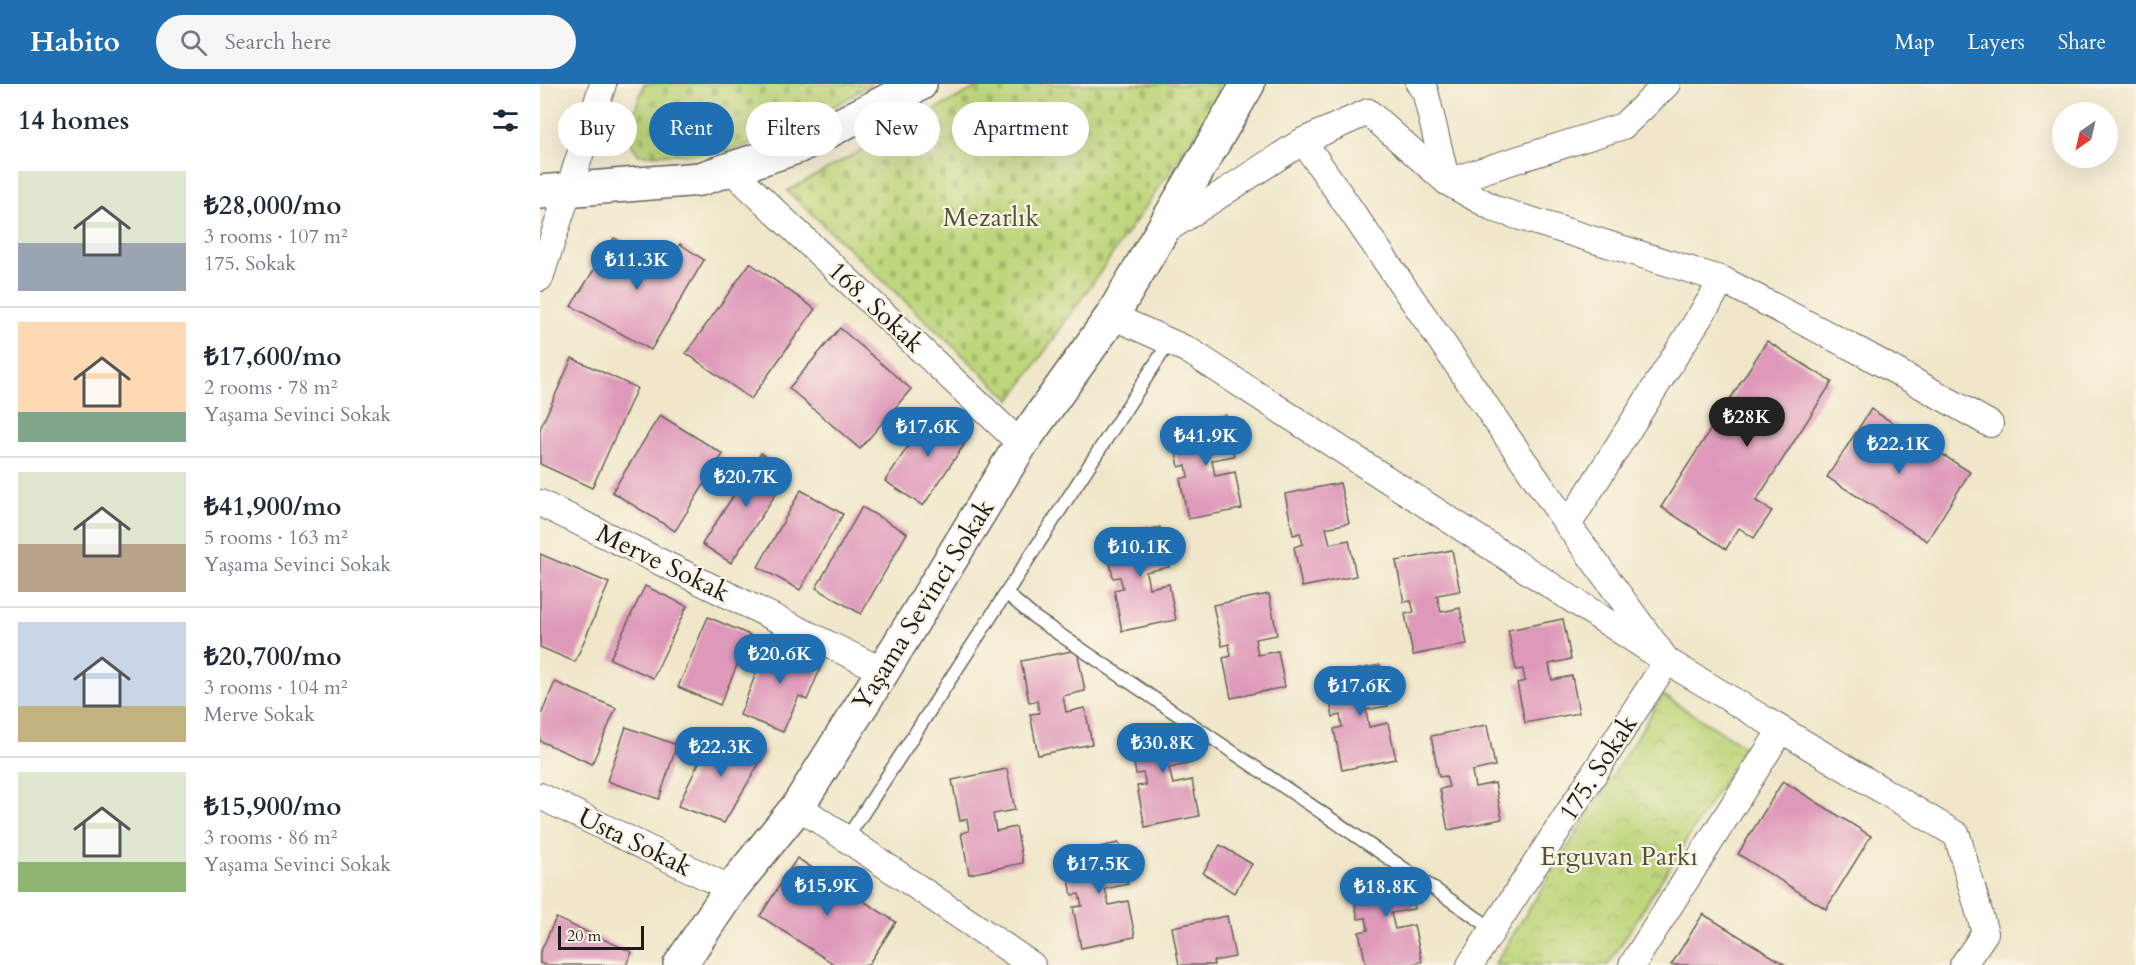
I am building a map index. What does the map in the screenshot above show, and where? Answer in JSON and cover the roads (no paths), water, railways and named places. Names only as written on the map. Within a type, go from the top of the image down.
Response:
[{"type":"street","points":[[540,279],[555,191],[603,84]]},
{"type":"street","points":[[555,191],[700,179],[796,147],[920,84]]},
{"type":"street","name":"Yaşama Sevinci Sokak","points":[[680,965],[731,889],[798,806],[1021,444],[1112,316],[1248,84]]},
{"type":"street","points":[[1419,84],[1425,91],[1447,182]]},
{"type":"street","points":[[1447,182],[1623,126],[1667,84]]},
{"type":"street","points":[[1160,234],[1304,141],[1368,112],[1447,182],[1496,208],[1723,280],[1990,424]]},
{"type":"street","points":[[1304,141],[1568,525],[1667,661]]},
{"type":"street","name":"168. Sokak","points":[[730,169],[1021,444]]},
{"type":"street","points":[[1568,525],[1723,280]]},
{"type":"street","points":[[1112,316],[1188,350],[1667,661],[1957,835],[1984,933],[1963,965]]},
{"type":"street","name":"Merve Sokak","points":[[540,503],[883,671]]},
{"type":"street","name":"175. Sokak","points":[[1470,965],[1667,661]]},
{"type":"street","points":[[1632,965],[1781,730]]},
{"type":"street","name":"Usta Sokak","points":[[540,796],[731,889]]},
{"type":"street","points":[[798,806],[847,837],[1032,965]]},
{"type":"lane","points":[[847,837],[1170,341]]},
{"type":"lane","points":[[1006,593],[1043,623],[1493,929]]},
{"type":"park label","name":"Mezarlık","points":[[991,217]]},
{"type":"park label","name":"Erguvan Parkı","points":[[1619,856]]}]
